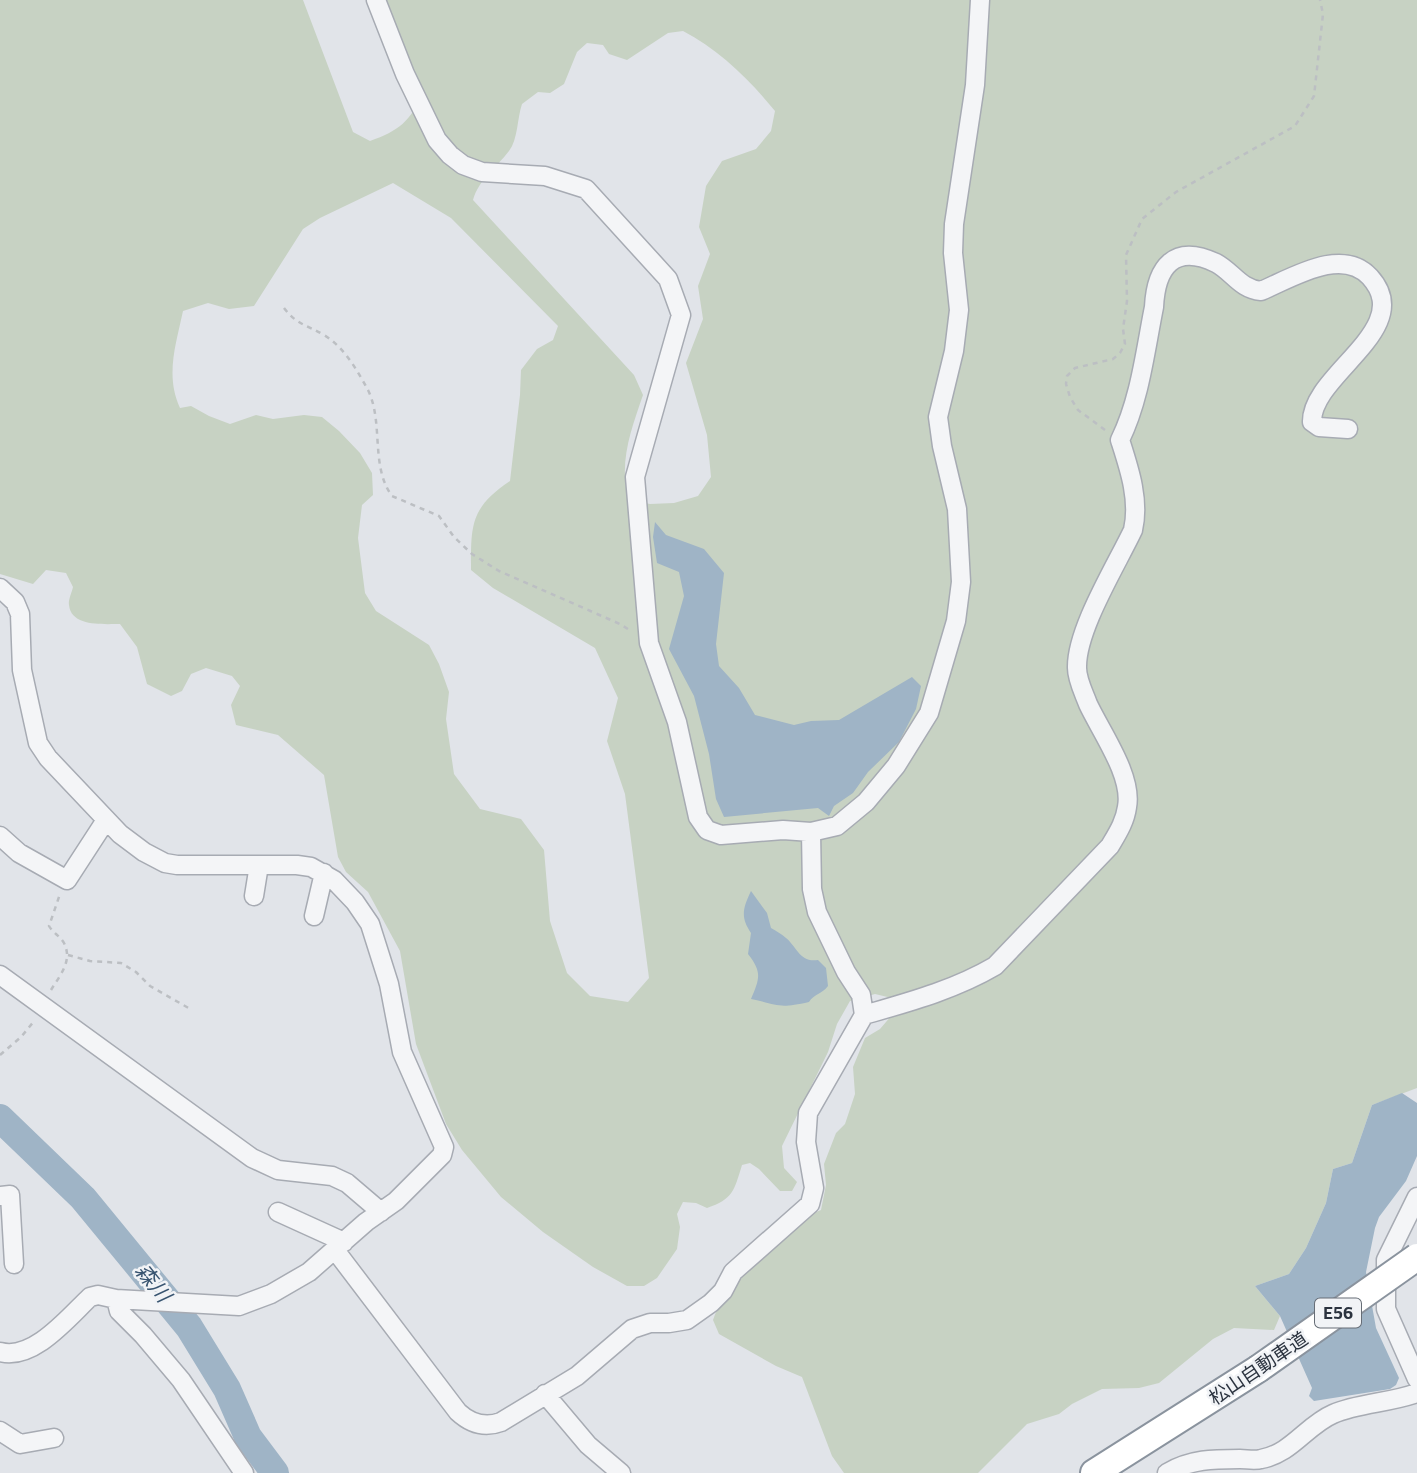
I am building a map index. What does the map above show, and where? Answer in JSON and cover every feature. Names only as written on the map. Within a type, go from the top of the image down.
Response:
[{"type":"highway","name":"松山自動車道","points":[[1094,1473],[1258,1369],[1417,1257]]},
{"type":"street","points":[[376,0],[421,107],[437,140],[450,155],[463,165],[482,172],[545,176],[586,189],[668,279],[681,315],[635,477],[649,643],[677,722],[698,817],[707,831],[721,835],[783,830],[811,832],[837,826],[866,802],[896,766],[929,713],[956,621],[961,582],[957,509],[938,417],[954,351],[959,310],[953,253],[954,224],[975,85],[980,0]]},
{"type":"street","points":[[864,1015],[973,979],[995,966],[1095,864],[1110,846],[1123,823],[1128,805],[1126,781],[1085,696],[1076,670],[1087,626],[1133,530],[1136,517],[1128,463],[1120,440],[1136,397],[1155,292],[1161,272],[1167,263],[1179,256],[1197,257],[1217,264],[1241,285],[1261,291],[1322,266],[1341,263],[1362,268],[1376,284],[1383,301],[1380,316],[1373,333],[1321,398],[1312,414],[1312,422],[1319,427],[1348,429]]},
{"type":"street","points":[[0,588],[15,603],[20,614],[22,670],[38,743],[48,758],[106,820],[136,846],[165,863],[311,867],[334,880],[355,902],[370,924],[389,984],[402,1052],[444,1147],[442,1155],[396,1201],[309,1272],[253,1302],[239,1306],[121,1299],[98,1295],[90,1297],[41,1342],[25,1352],[0,1352]]},
{"type":"street","points":[[0,836],[19,853],[67,880],[106,820]]},
{"type":"street","points":[[278,1212],[340,1246],[458,1412],[467,1420],[479,1424],[492,1425],[577,1376],[632,1329],[650,1323],[687,1320],[711,1303],[723,1291],[733,1272],[810,1204],[814,1188],[806,1142],[808,1113],[864,1015],[861,995],[846,972],[817,912],[813,889],[811,832]]},
{"type":"street","points":[[254,896],[259,865]]},
{"type":"street","points":[[314,916],[324,873]]},
{"type":"street","points":[[0,975],[252,1158],[278,1170],[332,1176],[347,1183],[381,1212]]},
{"type":"street","points":[[0,1195],[10,1195],[14,1264]]},
{"type":"street","points":[[1417,1197],[1385,1260],[1386,1309],[1417,1380]]},
{"type":"street","points":[[121,1299],[118,1311],[143,1335],[181,1380],[236,1471]]},
{"type":"street","points":[[1167,1473],[1181,1465],[1205,1459],[1261,1460],[1282,1451],[1316,1422],[1337,1412],[1386,1403],[1417,1393]]},
{"type":"street","points":[[545,1394],[589,1445],[621,1473]]},
{"type":"street","points":[[0,1431],[20,1444],[54,1438]]},
{"type":"path","points":[[1120,440],[1078,410],[1070,397],[1066,384],[1067,376],[1075,368],[1113,359],[1125,344],[1123,329],[1128,300],[1126,255],[1142,219],[1176,192],[1295,126],[1314,96],[1322,14],[1320,0]]},
{"type":"path","points":[[284,308],[293,320],[325,335],[339,346],[369,393],[376,418],[383,476],[392,496],[439,516],[454,537],[472,554],[499,571],[620,624],[649,643]]},
{"type":"path","points":[[0,1055],[30,1027],[68,961],[63,943],[49,926],[49,919],[67,880]]},
{"type":"path","points":[[68,955],[90,961],[121,962],[150,986],[192,1010]]},
{"type":"green space","points":[[0,0],[303,0],[353,132],[370,141],[402,124],[423,94],[386,0],[1417,0],[1417,1088],[1372,1105],[1352,1163],[1333,1169],[1326,1203],[1306,1248],[1289,1274],[1255,1286],[1280,1316],[1274,1330],[1234,1328],[1213,1339],[1159,1383],[1139,1388],[1102,1389],[1072,1404],[1059,1414],[1027,1424],[978,1473],[844,1473],[832,1456],[802,1377],[776,1366],[719,1334],[713,1320],[730,1290],[758,1257],[791,1228],[821,1210],[826,1185],[824,1164],[836,1133],[845,1124],[855,1094],[853,1067],[865,1038],[880,1029],[898,1008],[896,999],[875,994],[850,1001],[837,1024],[828,1052],[782,1146],[784,1168],[797,1182],[792,1191],[780,1191],[759,1169],[750,1163],[742,1165],[734,1188],[722,1201],[707,1208],[696,1203],[683,1202],[677,1214],[680,1227],[677,1249],[657,1278],[644,1286],[627,1286],[593,1267],[543,1232],[501,1197],[462,1150],[446,1124],[416,1044],[400,951],[368,892],[346,872],[338,857],[324,775],[278,735],[236,725],[231,705],[240,686],[232,676],[206,668],[191,674],[182,691],[171,696],[147,684],[137,647],[120,624],[89,623],[71,612],[69,603],[73,587],[66,573],[46,570],[33,584],[0,574]],"holes":[[[683,31],[733,66],[775,111],[771,131],[756,149],[722,161],[706,186],[699,227],[710,254],[698,286],[703,319],[686,363],[707,435],[711,477],[698,496],[674,503],[650,504],[629,500],[626,487],[627,447],[643,395],[634,375],[473,200],[484,180],[512,146],[522,104],[538,92],[550,93],[564,84],[577,52],[587,43],[603,45],[609,54],[627,60],[668,33]],[[393,183],[451,218],[558,326],[553,340],[537,349],[521,370],[510,481],[480,509],[471,541],[471,570],[493,588],[595,648],[618,698],[607,741],[625,794],[649,978],[628,1002],[590,996],[567,973],[550,921],[544,850],[521,819],[480,809],[454,774],[446,719],[449,692],[439,664],[429,645],[376,611],[365,593],[358,538],[362,505],[373,495],[372,473],[360,453],[322,417],[304,415],[273,419],[256,415],[230,424],[191,406],[180,408],[176,396],[173,360],[183,311],[208,303],[229,309],[254,306],[303,229]]]},
{"type":"water","points":[[655,522],[666,535],[704,549],[724,573],[716,644],[719,666],[739,688],[755,715],[794,725],[839,720],[912,677],[921,686],[916,709],[899,742],[868,772],[853,793],[834,806],[829,816],[818,808],[724,817],[716,799],[709,754],[694,696],[669,649],[684,596],[679,572],[657,563],[653,537]]},
{"type":"water","points":[[751,891],[767,913],[771,928],[790,942],[803,957],[818,960],[826,968],[828,986],[809,1002],[784,1006],[751,999],[758,975],[748,954],[751,933],[745,922],[744,912]]},
{"type":"water","points":[[1402,1093],[1417,1103],[1417,1156],[1406,1181],[1379,1217],[1366,1272],[1376,1328],[1399,1378],[1396,1385],[1390,1389],[1314,1401],[1309,1396],[1312,1388],[1280,1316],[1255,1286],[1289,1274],[1306,1248],[1326,1203],[1333,1169],[1352,1163],[1372,1105]]},
{"type":"waterway","name":"森川","points":[[0,1118],[83,1198],[189,1327],[227,1389],[248,1437],[275,1473]]}]
